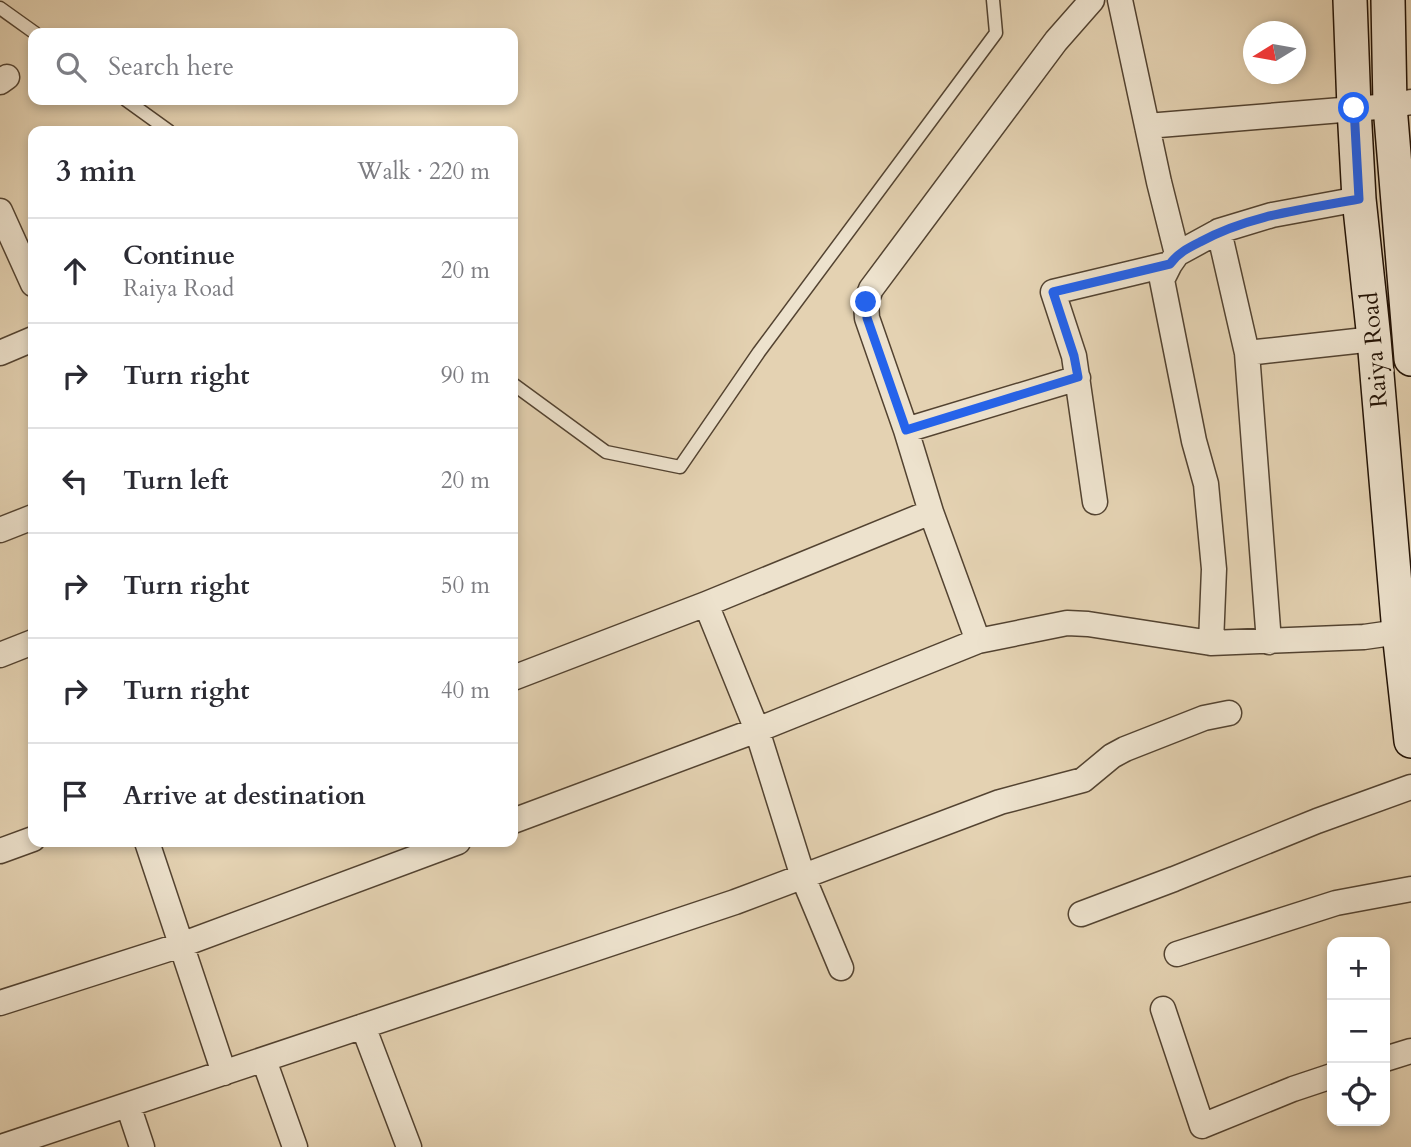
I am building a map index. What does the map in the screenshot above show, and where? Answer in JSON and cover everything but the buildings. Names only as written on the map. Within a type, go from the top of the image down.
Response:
[{"type":"street","points":[[978,641],[931,512],[867,318],[866,302],[871,289],[1056,41],[1092,0]]},
{"type":"street","points":[[1119,0],[1173,259],[1162,280],[1163,289],[1194,442],[1206,484],[1214,569],[1211,643]]},
{"type":"street","name":"Raiya Road","points":[[1350,0],[1359,199],[1405,629],[1411,741]]},
{"type":"street","name":"Raiya Road","points":[[1388,0],[1401,104],[1411,359]]},
{"type":"street","points":[[1147,126],[1401,104]]},
{"type":"street","points":[[1096,502],[1074,356],[1053,292],[1173,259],[1219,231],[1272,215],[1359,199]]},
{"type":"street","points":[[0,211],[28,266]]},
{"type":"street","points":[[1219,231],[1247,353],[1269,642]]},
{"type":"street","points":[[1247,353],[1374,339]]},
{"type":"street","points":[[0,353],[28,341]]},
{"type":"street","points":[[906,430],[1078,377]]},
{"type":"street","points":[[518,676],[706,604],[931,512]]},
{"type":"street","points":[[0,530],[28,519]]},
{"type":"street","points":[[706,604],[757,730],[803,877],[841,968]]},
{"type":"street","points":[[518,819],[757,730],[978,641],[1067,623],[1211,643],[1364,637],[1405,629]]},
{"type":"street","points":[[0,655],[28,644]]},
{"type":"street","points":[[1,1147],[39,1141],[128,1105],[735,902],[1000,802],[1083,780],[1125,749],[1204,718],[1228,713]]},
{"type":"street","points":[[1081,914],[1411,787]]},
{"type":"street","points":[[1,846],[28,840]]},
{"type":"street","points":[[149,847],[224,1073]]},
{"type":"street","points":[[0,1003],[181,945],[445,847]]},
{"type":"street","points":[[1177,954],[1336,903],[1411,889]]},
{"type":"street","points":[[1163,1009],[1202,1126],[1327,1078]]},
{"type":"street","points":[[363,1026],[409,1147]]},
{"type":"street","points":[[1390,1057],[1411,1051]]},
{"type":"street","points":[[264,1059],[295,1147]]},
{"type":"street","points":[[128,1105],[142,1147]]},
{"type":"lane","points":[[518,388],[606,452],[680,467],[758,352],[996,33],[993,0]]},
{"type":"lane","points":[[0,8],[28,28]]},
{"type":"lane","points":[[133,105],[162,126]]},
{"type":"route","points":[[866,302],[867,318],[906,430],[1078,377],[1053,292],[1170,264],[1177,254],[1219,231],[1272,215],[1359,199],[1354,108]]}]
